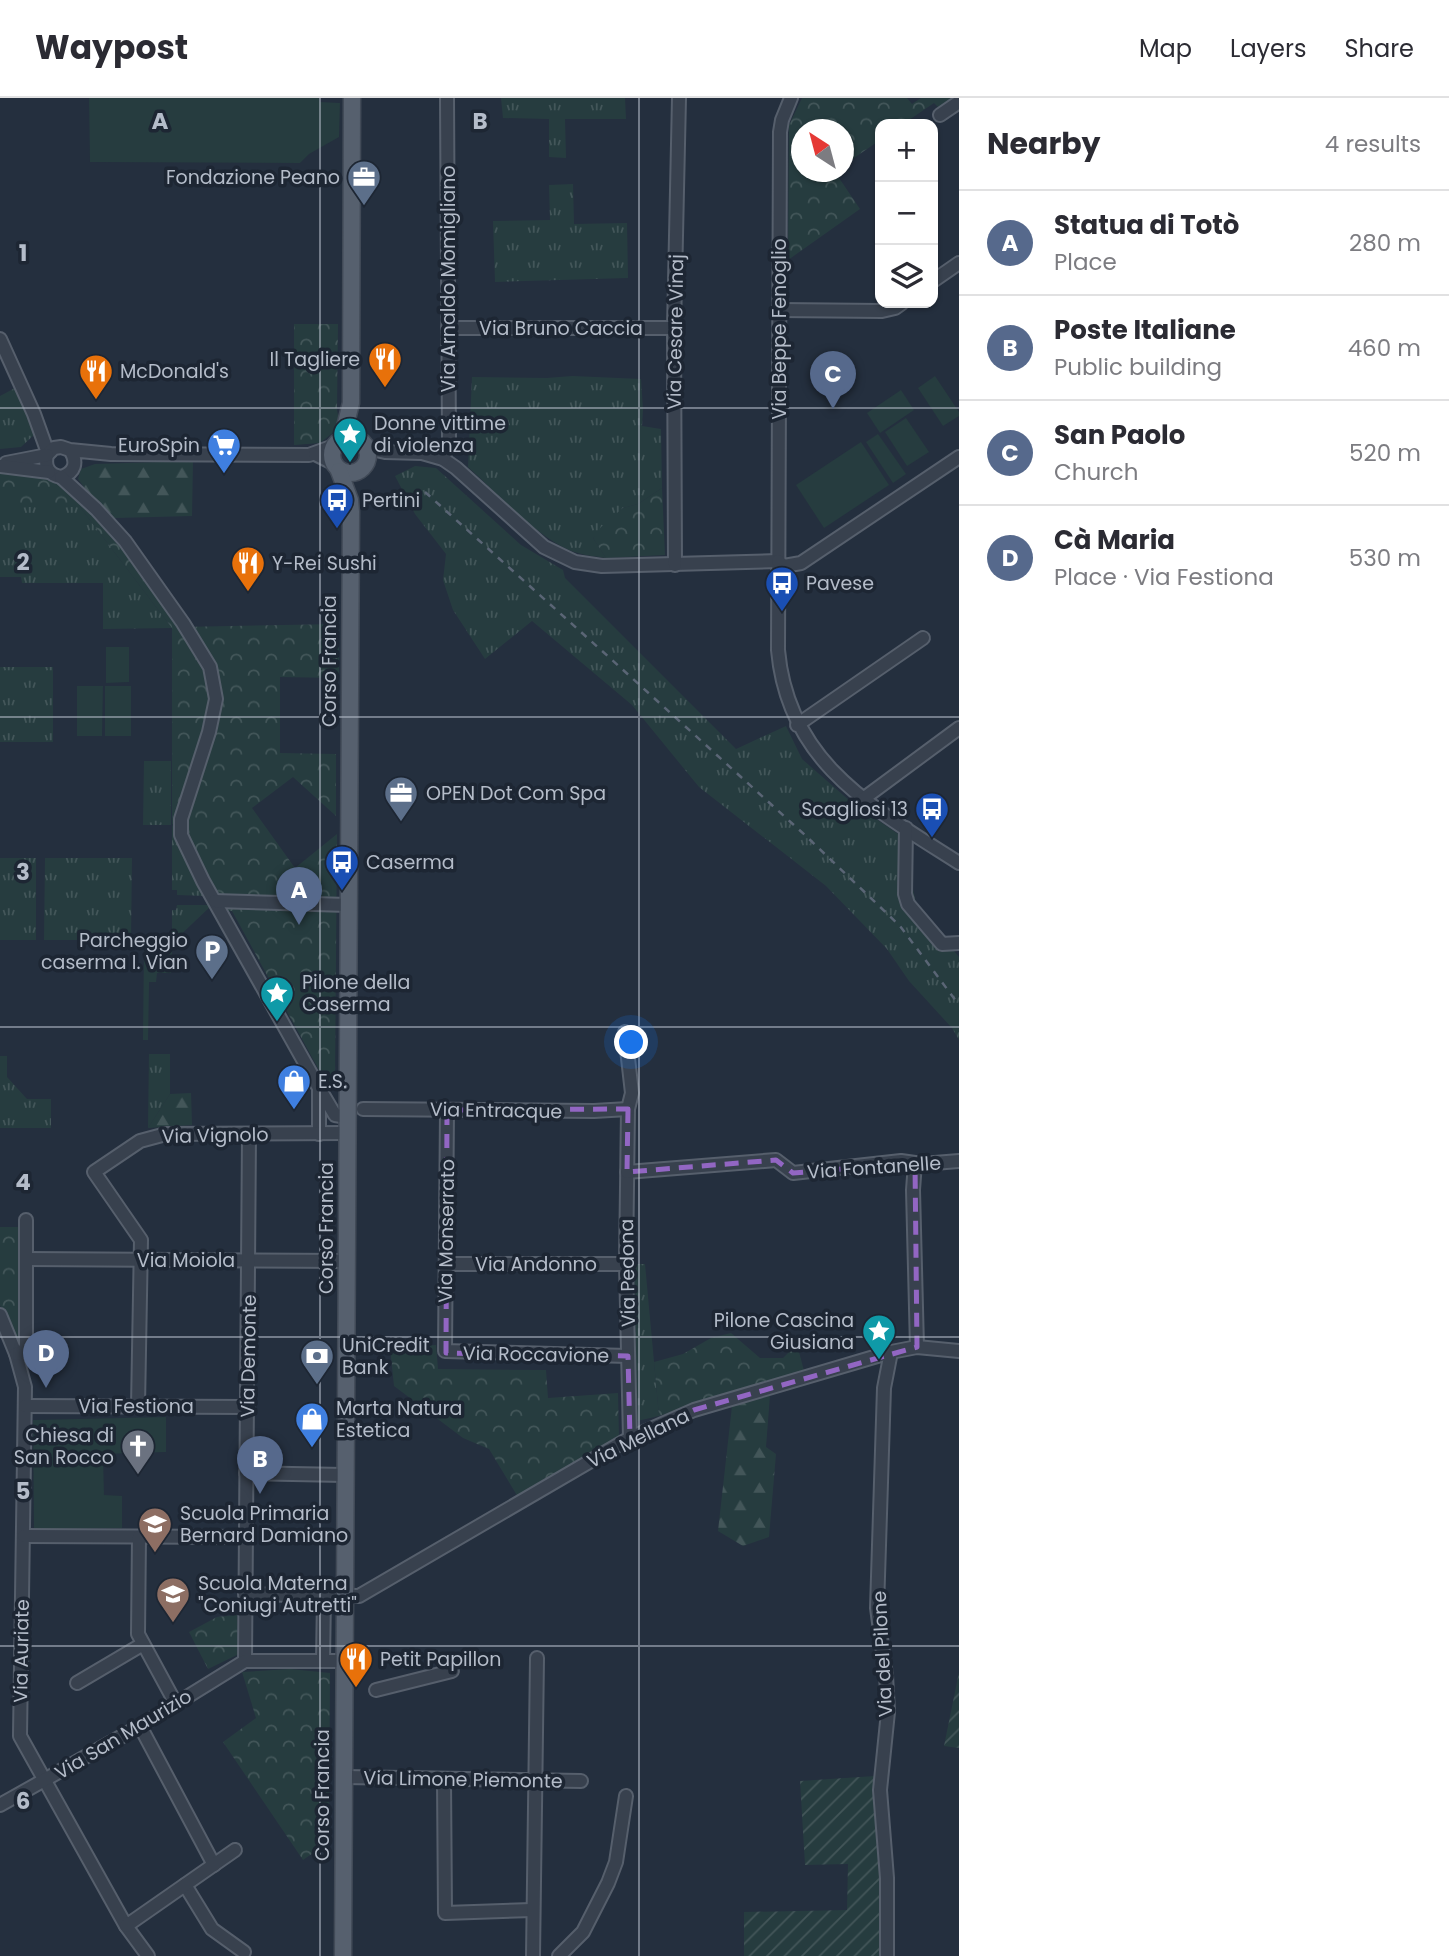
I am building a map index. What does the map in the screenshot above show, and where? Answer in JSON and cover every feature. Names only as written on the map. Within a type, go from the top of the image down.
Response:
[{"type":"main road","name":"Corso Francia","points":[[343,1956],[350,500],[355,450],[351,403],[352,98]]},
{"type":"main road","points":[[355,450],[349,474],[336,467],[331,456],[355,450]]},
{"type":"main road","name":"Corso Francia","points":[[336,467],[350,500]]},
{"type":"street","name":"Via Arnaldo Momigliano","points":[[443,459],[449,443],[447,98]]},
{"type":"street","name":"Via Cesare Vinaj","points":[[675,565],[674,328],[678,98]]},
{"type":"street","name":"Via Beppe Fenoglio","points":[[791,98],[780,132],[778,561],[780,668],[783,686],[797,725],[830,769],[863,799],[959,863]]},
{"type":"street","points":[[940,115],[959,102]]},
{"type":"street","points":[[938,278],[959,263]]},
{"type":"street","points":[[779,310],[882,311],[895,308]]},
{"type":"street","name":"Via Bruno Caccia","points":[[448,328],[674,328]]},
{"type":"street","points":[[0,339],[34,414],[48,454],[45,461],[64,471],[125,541],[183,623],[210,667],[216,699],[209,732],[181,819],[181,835],[188,854],[319,1088],[335,1115],[347,1125]]},
{"type":"street","points":[[34,414],[52,438],[74,456],[64,471]]},
{"type":"street","points":[[0,465],[48,454],[54,449],[111,454],[315,454],[355,450],[422,453],[443,459],[456,468],[544,547],[575,562],[602,566],[778,561],[784,566],[801,563],[959,457]]},
{"type":"street","points":[[0,465],[64,471],[111,454]]},
{"type":"street","points":[[315,454],[336,467]]},
{"type":"street","points":[[797,725],[923,638]]},
{"type":"street","points":[[863,799],[959,728]]},
{"type":"street","points":[[906,828],[905,894],[908,904],[942,944],[959,943]]},
{"type":"street","points":[[215,901],[348,905]]},
{"type":"street","name":"Via Pedona","points":[[625,1032],[632,1093],[628,1109],[626,1264],[630,1438]]},
{"type":"street","points":[[319,1088],[319,1134]]},
{"type":"street","name":"Via Entracque","points":[[363,1110],[628,1109]]},
{"type":"street","name":"Via Monserrato","points":[[445,1351],[447,1110]]},
{"type":"street","name":"Via Vignolo","points":[[140,1261],[141,1240],[94,1172],[129,1147],[151,1136],[166,1134],[319,1134],[347,1125]]},
{"type":"street","name":"Via Demonte","points":[[245,1661],[249,1134]]},
{"type":"street","name":"Via Fontanelle","points":[[627,1172],[776,1160],[793,1173],[901,1161],[959,1161]]},
{"type":"street","points":[[915,1163],[913,1190],[917,1347]]},
{"type":"street","points":[[16,1354],[26,1350],[26,1220]]},
{"type":"street","name":"Via Moiola","points":[[26,1259],[346,1261]]},
{"type":"street","points":[[138,1406],[140,1261]]},
{"type":"street","name":"Via Andonno","points":[[446,1264],[626,1264]]},
{"type":"street","name":"Via Auriate","points":[[0,1315],[25,1383],[20,1736],[126,1926],[148,1956]]},
{"type":"street","name":"Via Mellana","points":[[245,1594],[359,1597],[630,1438],[694,1410],[891,1352],[917,1347],[959,1351]]},
{"type":"street","name":"Via Roccavione","points":[[445,1351],[628,1356]]},
{"type":"street","name":"Via del Pilone","points":[[887,1956],[886,1854],[880,1790],[888,1712],[877,1608],[884,1388],[891,1352]]},
{"type":"street","name":"Via Festiona","points":[[25,1406],[248,1407]]},
{"type":"street","points":[[246,1473],[344,1475]]},
{"type":"street","points":[[23,1536],[246,1537]]},
{"type":"street","points":[[139,1537],[138,1631],[176,1704]]},
{"type":"street","points":[[323,1661],[324,1596]]},
{"type":"street","points":[[77,1683],[144,1644]]},
{"type":"street","points":[[533,1956],[537,1658]]},
{"type":"street","points":[[245,1661],[344,1661]]},
{"type":"street","name":"Via San Maurizio","points":[[0,1805],[140,1726],[245,1661]]},
{"type":"street","points":[[376,1690],[452,1671]]},
{"type":"street","points":[[140,1726],[214,1865]]},
{"type":"street","name":"Via Limone Piemonte","points":[[344,1777],[581,1781]]},
{"type":"street","points":[[444,1780],[445,1913],[532,1910]]},
{"type":"street","points":[[559,1956],[583,1932],[616,1862],[626,1796]]},
{"type":"street","points":[[126,1926],[235,1850]]},
{"type":"street","points":[[185,1885],[212,1928],[244,1952]]},
{"type":"highlighted area","points":[[628,1109],[627,1172],[776,1160],[793,1173],[915,1163],[917,1347],[694,1410],[630,1438],[628,1356],[446,1353],[447,1110]]},
{"type":"green space","points":[[89,98],[319,98],[320,102],[340,103],[339,137],[309,154],[300,163],[90,162]]},
{"type":"green space","points":[[501,98],[625,98],[626,119],[565,119],[566,158],[549,157],[549,119],[503,118]]},
{"type":"green space","points":[[802,98],[907,98],[912,104],[921,98],[954,98],[939,108],[934,103],[910,119],[875,119],[875,143],[854,158],[854,119],[792,119]]},
{"type":"green space","points":[[791,121],[791,182],[842,182],[860,209],[788,260]]},
{"type":"green space","points":[[573,184],[574,224],[627,223],[628,278],[495,282],[493,221],[550,220],[549,185]]},
{"type":"green space","points":[[294,324],[338,324],[337,410],[340,427],[320,443],[294,445]]},
{"type":"green space","points":[[572,376],[641,379],[642,426],[661,429],[662,488],[638,504],[623,508],[593,538],[606,558],[578,553],[555,543],[516,512],[468,467],[472,377]]},
{"type":"green space","points":[[935,376],[959,412],[959,416],[943,426],[918,388]]},
{"type":"green space","points":[[17,387],[32,420],[35,434],[21,447],[0,449],[0,396]]},
{"type":"green space","points":[[901,390],[914,410],[880,433],[867,413]]},
{"type":"green space","points":[[906,418],[929,452],[907,466],[885,432]]},
{"type":"green space","points":[[878,434],[906,474],[893,483],[866,442]]},
{"type":"green space","points":[[861,442],[889,485],[824,528],[796,485]]},
{"type":"green space","points":[[193,461],[192,516],[115,518],[96,503],[78,479],[81,469],[95,464]]},
{"type":"green space","points":[[415,466],[436,468],[521,545],[563,570],[565,578],[736,749],[786,726],[802,759],[850,801],[901,836],[917,907],[959,957],[959,1040],[952,1028],[909,981],[887,949],[826,886],[699,787],[632,705],[532,621],[485,659],[453,610],[443,580],[446,554],[415,514],[395,476]]},
{"type":"green space","points":[[0,473],[32,473],[55,482],[77,497],[117,538],[181,627],[339,624],[339,678],[280,677],[280,753],[336,754],[336,816],[293,777],[252,808],[295,868],[337,834],[335,1081],[325,1081],[232,911],[227,911],[200,866],[185,830],[172,824],[172,628],[80,507],[0,507]]},
{"type":"green space","points":[[662,488],[665,555],[606,558],[593,538],[601,527],[623,508],[638,504]]},
{"type":"green space","points":[[0,507],[80,507],[172,628],[103,629],[103,583],[22,583],[21,577],[0,577]]},
{"type":"green space","points":[[106,647],[129,647],[129,682],[106,683]]},
{"type":"green space","points":[[0,667],[53,667],[53,742],[0,742]]},
{"type":"green space","points":[[77,686],[103,686],[102,736],[77,736]]},
{"type":"green space","points":[[105,686],[131,686],[131,736],[105,736]]},
{"type":"green space","points":[[144,761],[171,761],[171,825],[143,825]]},
{"type":"green space","points":[[172,824],[179,844],[207,896],[177,895],[177,890],[172,890]]},
{"type":"green space","points":[[0,858],[36,858],[36,940],[0,940]]},
{"type":"green space","points":[[45,858],[132,858],[131,940],[44,940]]},
{"type":"green space","points":[[177,905],[212,905],[172,943],[172,910],[176,910]]},
{"type":"green space","points":[[144,950],[172,951],[171,973],[157,973],[156,982],[149,982],[148,1040],[143,1040]]},
{"type":"green space","points":[[149,1054],[170,1054],[170,1094],[148,1128]]},
{"type":"green space","points":[[0,1056],[7,1056],[7,1077],[27,1099],[51,1099],[51,1128],[0,1128]]},
{"type":"green space","points":[[191,1093],[192,1125],[148,1128],[170,1094]]},
{"type":"green space","points":[[0,1227],[18,1227],[22,1333],[20,1347],[15,1346],[0,1305]]},
{"type":"green space","points":[[634,1264],[645,1264],[659,1416],[637,1421]]},
{"type":"green space","points":[[731,1333],[760,1358],[783,1358],[797,1344],[804,1371],[659,1416],[654,1362],[683,1354],[711,1338]]},
{"type":"green space","points":[[436,1345],[438,1369],[546,1370],[548,1398],[618,1393],[619,1438],[518,1497],[489,1449],[463,1438],[394,1386],[390,1348]]},
{"type":"green space","points":[[770,1395],[766,1447],[776,1454],[769,1537],[743,1546],[718,1531],[732,1406]]},
{"type":"green space","points":[[166,1417],[166,1452],[103,1454],[104,1495],[122,1496],[122,1528],[34,1529],[33,1420]]},
{"type":"green space","points":[[237,1615],[239,1654],[208,1669],[189,1632],[217,1617]]},
{"type":"green space","points":[[290,1669],[330,1673],[329,1842],[303,1860],[223,1742],[256,1718],[242,1672]]},
{"type":"green space","points":[[959,1672],[959,1748],[944,1746]]},
{"type":"green space","points":[[875,1776],[884,1902],[883,1956],[744,1956],[744,1912],[847,1910],[848,1864],[805,1865],[800,1781]]},
{"type":"railway","points":[[425,492],[806,836],[900,926],[959,1005]]},
{"type":"place","name":"Fondazione Peano","points":[[364,207]]},
{"type":"place","name":"Il Tagliere","points":[[385,389]]},
{"type":"place","name":"McDonald's","points":[[96,401]]},
{"type":"place","name":"San Paolo","points":[[833,409]]},
{"type":"place","name":"Donne vittime di violenza","points":[[350,464]]},
{"type":"place","name":"EuroSpin","points":[[224,475]]},
{"type":"place","name":"Pertini","points":[[337,530]]},
{"type":"place","name":"Y-Rei Sushi","points":[[248,593]]},
{"type":"place","name":"Pavese","points":[[782,613]]},
{"type":"place","name":"OPEN Dot Com Spa","points":[[401,823]]},
{"type":"place","name":"Scagliosi 13","points":[[932,839]]},
{"type":"place","name":"Caserma","points":[[342,892]]},
{"type":"place","name":"Statua di Totò","points":[[299,925]]},
{"type":"place","name":"Parcheggio caserma I. Vian","points":[[212,981]]},
{"type":"place","name":"Pilone della Caserma","points":[[277,1023]]},
{"type":"place","name":"E.S.","points":[[294,1111]]},
{"type":"place","name":"Pilone Cascina Giusiana","points":[[879,1361]]},
{"type":"place","name":"UniCredit Bank","points":[[317,1386]]},
{"type":"place","name":"Cà Maria","points":[[46,1388]]},
{"type":"place","name":"Marta Natura Estetica","points":[[312,1449]]},
{"type":"place","name":"Chiesa di San Rocco","points":[[138,1476]]},
{"type":"place","name":"Poste Italiane","points":[[260,1494]]},
{"type":"place","name":"Scuola Primaria Bernard Damiano","points":[[155,1554]]},
{"type":"place","name":"Scuola Materna \"Coniugi Autretti\"","points":[[173,1624]]},
{"type":"place","name":"Petit Papillon","points":[[356,1689]]}]
